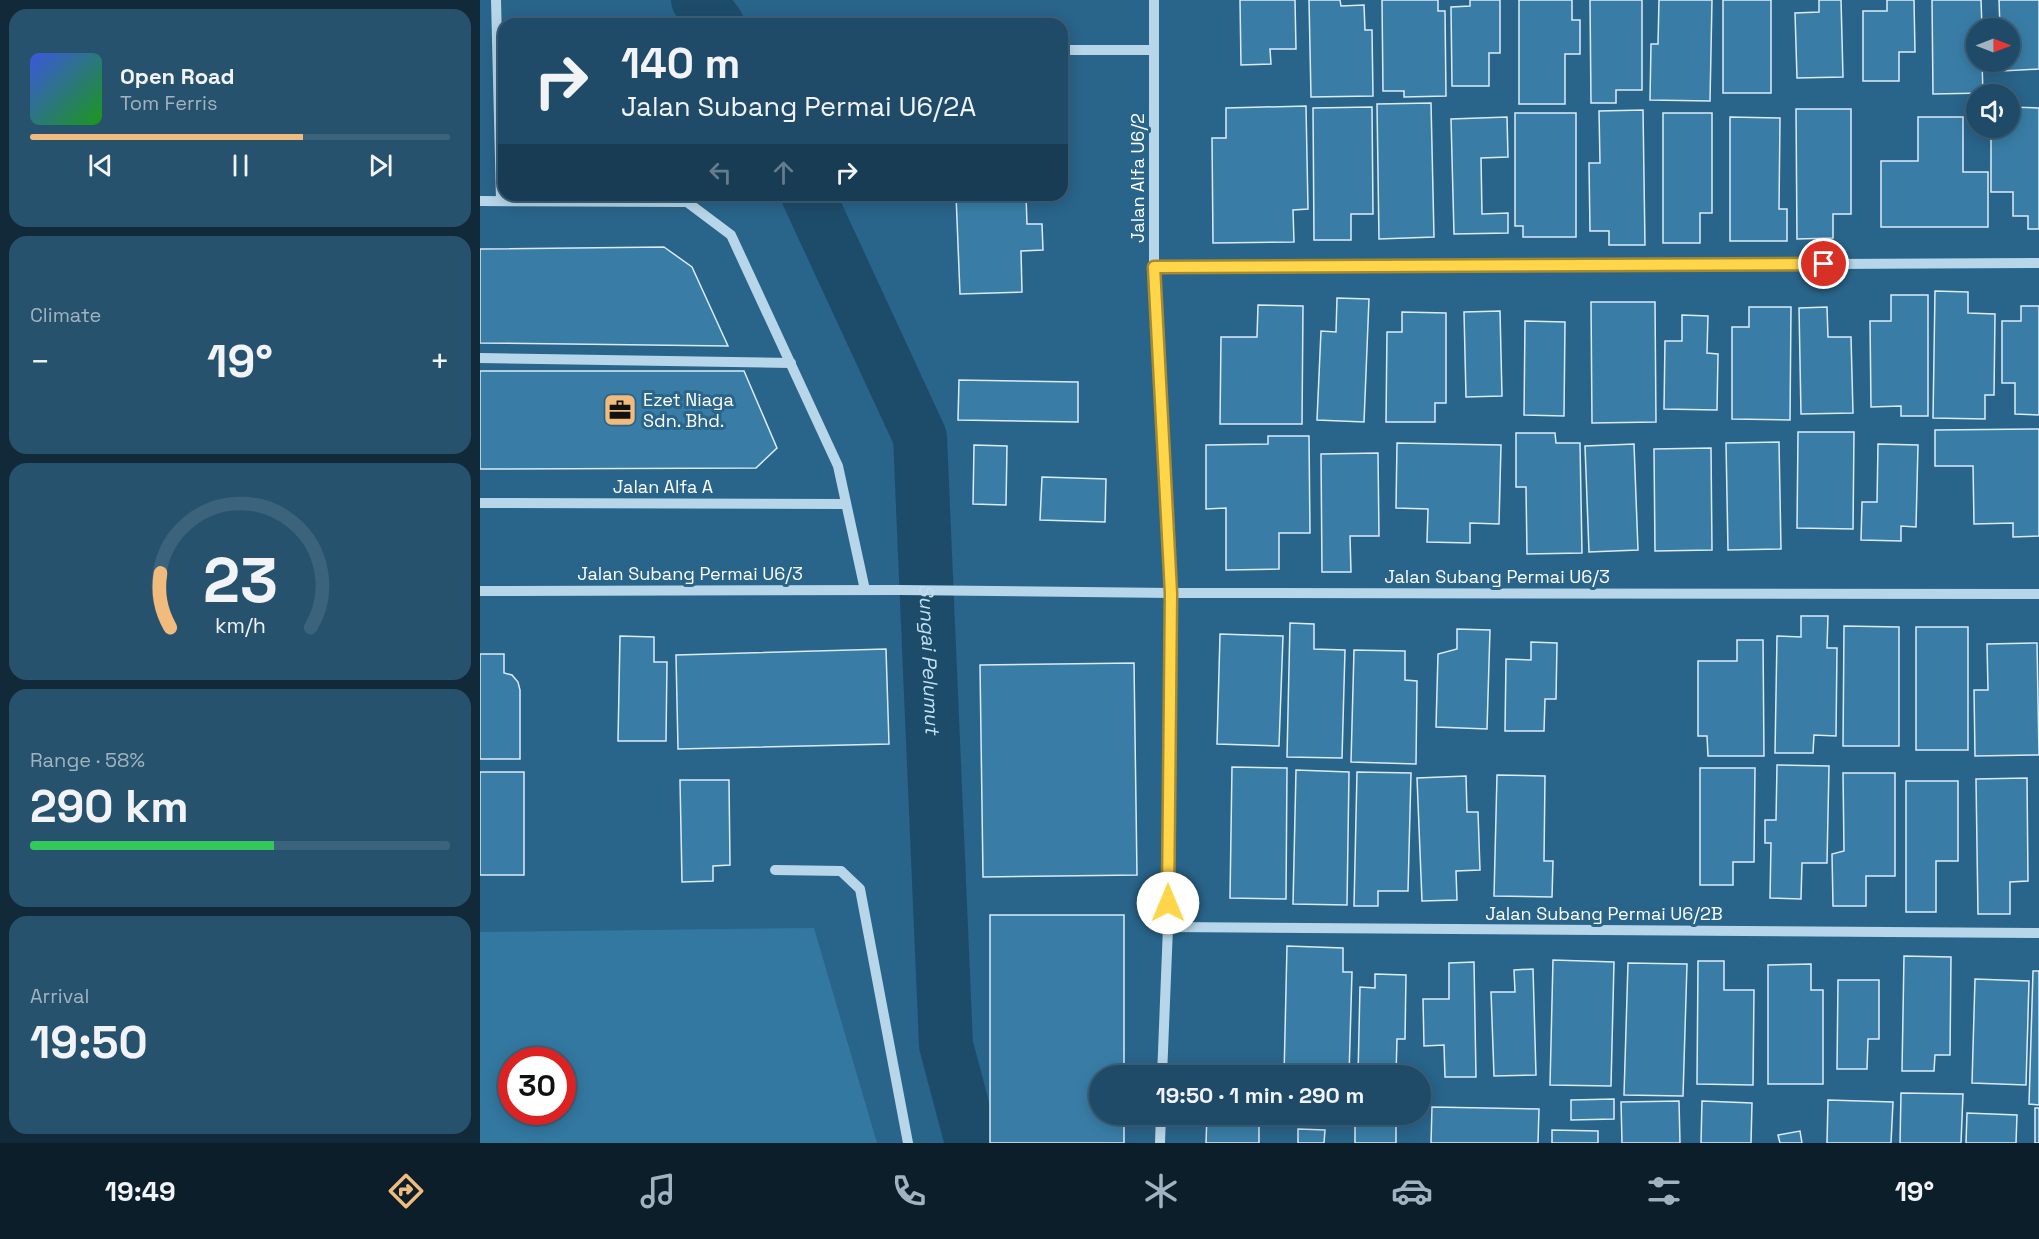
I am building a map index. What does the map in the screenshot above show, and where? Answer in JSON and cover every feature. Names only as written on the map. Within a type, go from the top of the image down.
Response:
[{"type":"street","points":[[496,0],[498,80]]},
{"type":"street","name":"Jalan Alfa U6/2","points":[[1154,0],[1154,267],[1171,593],[1168,927],[1162,1065]]},
{"type":"street","points":[[1068,50],[1154,50]]},
{"type":"street","points":[[480,201],[498,200]]},
{"type":"street","points":[[594,201],[687,202],[731,235],[838,466],[865,590]]},
{"type":"street","points":[[1154,267],[2039,263]]},
{"type":"street","points":[[480,358],[790,363]]},
{"type":"street","name":"Jalan Alfa A","points":[[480,503],[846,504]]},
{"type":"street","name":"Jalan Subang Permai U6/3","points":[[480,591],[954,590],[1171,593],[2039,594]]},
{"type":"street","points":[[775,870],[841,871],[860,889],[908,1143]]},
{"type":"street","name":"Jalan Subang Permai U6/2B","points":[[1168,927],[2039,933]]},
{"type":"street","points":[[1160,1143],[1161,1125]]},
{"type":"shaded area","points":[[814,928],[877,1143],[480,1143],[480,932]]},
{"type":"building","points":[[1240,0],[1295,0],[1296,49],[1270,49],[1271,64],[1241,65]]},
{"type":"building","points":[[1309,0],[1340,0],[1341,6],[1364,5],[1365,30],[1372,30],[1373,96],[1311,97]]},
{"type":"building","points":[[1382,0],[1438,0],[1438,11],[1445,11],[1446,96],[1404,97],[1404,91],[1383,91]]},
{"type":"building","points":[[1470,0],[1500,0],[1500,53],[1489,53],[1489,86],[1452,86],[1451,7],[1470,6]]},
{"type":"building","points":[[1519,0],[1572,0],[1572,20],[1580,20],[1580,54],[1565,54],[1565,104],[1519,104]]},
{"type":"building","points":[[1590,0],[1642,0],[1642,90],[1616,90],[1616,103],[1591,103]]},
{"type":"building","points":[[1659,0],[1712,0],[1710,101],[1650,100],[1651,44],[1658,44]]},
{"type":"building","points":[[1723,0],[1771,0],[1771,93],[1723,93]]},
{"type":"building","points":[[1819,0],[1841,0],[1843,77],[1797,78],[1795,13],[1819,12]]},
{"type":"building","points":[[1887,0],[1914,0],[1915,52],[1899,52],[1899,81],[1863,81],[1863,11],[1887,11]]},
{"type":"building","points":[[1932,0],[1981,0],[1982,18],[1966,18],[1966,72],[1982,72],[1983,84],[1966,84],[1966,93],[1933,94]]},
{"type":"building","points":[[1999,0],[2039,0],[2039,69],[2020,70],[2020,18],[2000,18]]},
{"type":"building","points":[[1431,103],[1434,237],[1379,239],[1377,104]]},
{"type":"building","points":[[1306,106],[1308,209],[1293,210],[1294,242],[1213,243],[1212,138],[1226,138],[1226,108]]},
{"type":"building","points":[[1372,107],[1373,214],[1351,214],[1351,240],[1314,240],[1313,108]]},
{"type":"building","points":[[2020,107],[2039,108],[2039,229],[2028,229],[2028,216],[2013,216],[2013,192],[1991,192],[1991,138],[2020,138]]},
{"type":"building","points":[[1796,109],[1851,109],[1851,214],[1833,214],[1833,238],[1797,239]]},
{"type":"building","points":[[1643,110],[1645,245],[1609,245],[1609,231],[1590,231],[1589,163],[1600,163],[1599,111]]},
{"type":"building","points":[[1515,113],[1576,113],[1576,237],[1523,237],[1523,226],[1515,226]]},
{"type":"building","points":[[1663,113],[1712,113],[1712,213],[1700,213],[1700,243],[1663,243]]},
{"type":"building","points":[[1507,117],[1508,157],[1481,158],[1482,214],[1508,213],[1508,233],[1454,234],[1451,119]]},
{"type":"building","points":[[1730,117],[1780,118],[1779,209],[1787,209],[1787,241],[1730,241]]},
{"type":"building","points":[[1918,117],[1963,117],[1963,172],[1988,172],[1988,227],[1881,227],[1881,161],[1918,161]]},
{"type":"building","points":[[956,201],[1026,201],[1027,224],[1042,224],[1043,250],[1021,251],[1022,292],[960,294]]},
{"type":"building","points":[[664,247],[692,267],[728,346],[480,343],[480,249]]},
{"type":"building","points":[[1935,291],[1968,292],[1968,313],[1995,314],[1994,395],[1985,395],[1985,419],[1933,418]]},
{"type":"building","points":[[1891,295],[1928,295],[1928,416],[1901,416],[1901,406],[1871,407],[1870,321],[1891,321]]},
{"type":"building","points":[[1337,298],[1369,299],[1364,422],[1317,420],[1321,331],[1336,332]]},
{"type":"building","points":[[1591,302],[1655,302],[1656,422],[1592,423]]},
{"type":"building","points":[[1258,305],[1303,306],[1302,424],[1220,424],[1221,337],[1257,337]]},
{"type":"building","points":[[2021,306],[2039,306],[2039,415],[2015,414],[2015,383],[2002,383],[2002,321],[2021,321]]},
{"type":"building","points":[[1749,307],[1791,307],[1790,420],[1732,419],[1732,327],[1749,327]]},
{"type":"building","points":[[1827,307],[1828,337],[1851,337],[1853,413],[1801,414],[1799,308]]},
{"type":"building","points":[[1500,311],[1502,396],[1466,397],[1464,312]]},
{"type":"building","points":[[1402,312],[1446,313],[1446,403],[1435,403],[1435,422],[1386,422],[1387,332],[1402,332]]},
{"type":"building","points":[[1682,315],[1708,316],[1707,353],[1718,354],[1717,410],[1664,409],[1665,341],[1682,341]]},
{"type":"building","points":[[1525,321],[1565,322],[1564,416],[1524,415]]},
{"type":"building","name":"Ezet Niaga Sdn. Bhd.","points":[[480,371],[744,371],[777,448],[756,468],[480,469]]},
{"type":"building","points":[[959,380],[1078,382],[1078,422],[958,420]]},
{"type":"building","points":[[2039,429],[2039,536],[2013,537],[2013,523],[1974,524],[1973,466],[1935,466],[1935,430]]},
{"type":"building","points":[[1798,432],[1854,432],[1853,529],[1797,528]]},
{"type":"building","points":[[1516,433],[1555,433],[1556,443],[1580,443],[1582,553],[1527,554],[1526,487],[1516,487]]},
{"type":"building","points":[[1268,436],[1309,436],[1310,533],[1279,533],[1279,569],[1226,570],[1226,508],[1206,509],[1206,445],[1268,444]]},
{"type":"building","points":[[1779,442],[1781,549],[1728,550],[1726,443]]},
{"type":"building","points":[[1397,443],[1501,445],[1499,524],[1470,523],[1470,543],[1427,542],[1428,509],[1396,508]]},
{"type":"building","points":[[1634,444],[1638,550],[1589,552],[1585,446]]},
{"type":"building","points":[[1878,444],[1918,445],[1916,527],[1901,526],[1901,541],[1861,540],[1862,502],[1877,502]]},
{"type":"building","points":[[974,445],[1007,446],[1006,505],[973,504]]},
{"type":"building","points":[[1711,448],[1712,550],[1655,551],[1654,449]]},
{"type":"building","points":[[1378,453],[1379,536],[1350,536],[1351,572],[1322,572],[1321,454]]},
{"type":"building","points":[[1042,477],[1106,479],[1105,522],[1040,520]]},
{"type":"building","points":[[1801,616],[1828,616],[1827,648],[1837,648],[1836,736],[1814,735],[1813,753],[1775,753],[1777,636],[1801,637]]},
{"type":"building","points":[[1290,623],[1314,624],[1314,649],[1345,650],[1342,758],[1287,757]]},
{"type":"building","points":[[1844,626],[1899,627],[1899,746],[1843,746]]},
{"type":"building","points":[[1916,627],[1968,627],[1968,750],[1916,750]]},
{"type":"building","points":[[1457,629],[1490,630],[1487,729],[1436,727],[1438,654],[1457,649]]},
{"type":"building","points":[[1220,634],[1283,636],[1279,746],[1217,744]]},
{"type":"building","points":[[620,636],[654,637],[654,662],[667,662],[666,741],[618,741]]},
{"type":"building","points":[[1737,640],[1763,640],[1764,756],[1708,756],[1707,736],[1698,736],[1698,661],[1737,661]]},
{"type":"building","points":[[1531,642],[1557,643],[1556,699],[1545,699],[1544,731],[1505,731],[1506,659],[1531,660]]},
{"type":"building","points":[[2037,643],[2039,755],[1975,756],[1974,690],[1988,690],[1987,644]]},
{"type":"building","points":[[886,649],[889,744],[678,749],[676,655]]},
{"type":"building","points":[[1354,650],[1405,651],[1405,680],[1417,681],[1416,764],[1351,762]]},
{"type":"building","points":[[480,654],[504,654],[504,673],[512,675],[518,682],[520,759],[480,759]]},
{"type":"building","points":[[1134,663],[1137,875],[983,877],[980,665]]},
{"type":"building","points":[[1777,765],[1829,766],[1827,863],[1802,863],[1801,899],[1770,898],[1771,843],[1765,843],[1765,820],[1776,820]]},
{"type":"building","points":[[1232,767],[1287,768],[1286,899],[1230,898]]},
{"type":"building","points":[[1700,768],[1755,768],[1754,862],[1733,862],[1733,885],[1700,885]]},
{"type":"building","points":[[1296,770],[1349,772],[1347,905],[1293,904]]},
{"type":"building","points":[[480,772],[524,772],[524,875],[480,875]]},
{"type":"building","points":[[1357,772],[1411,773],[1408,891],[1378,891],[1378,906],[1354,906]]},
{"type":"building","points":[[1843,773],[1895,773],[1895,876],[1866,876],[1866,906],[1833,906],[1832,854],[1844,851]]},
{"type":"building","points":[[1497,775],[1545,776],[1544,861],[1553,861],[1552,897],[1494,896]]},
{"type":"building","points":[[1466,776],[1467,812],[1478,812],[1480,870],[1456,871],[1457,900],[1422,901],[1417,778]]},
{"type":"building","points":[[2027,778],[2028,881],[2010,882],[2010,914],[1978,914],[1976,779]]},
{"type":"building","points":[[680,780],[729,780],[730,865],[713,866],[713,881],[682,882]]},
{"type":"building","points":[[1906,781],[1958,781],[1958,861],[1936,861],[1936,912],[1906,912]]},
{"type":"building","points":[[990,915],[1124,915],[1124,1065],[1089,1065],[1089,1125],[1124,1125],[1124,1143],[990,1143]]},
{"type":"building","points":[[1287,946],[1343,948],[1343,972],[1352,972],[1349,1065],[1284,1065]]},
{"type":"building","points":[[1904,956],[1951,957],[1950,1055],[1935,1055],[1934,1071],[1902,1071]]},
{"type":"building","points":[[1553,960],[1614,962],[1611,1086],[1550,1085]]},
{"type":"building","points":[[1698,961],[1724,961],[1724,990],[1754,990],[1753,1085],[1697,1084]]},
{"type":"building","points":[[1474,962],[1476,1077],[1445,1077],[1444,1045],[1424,1046],[1423,999],[1449,999],[1449,963]]},
{"type":"building","points":[[1628,963],[1687,964],[1683,1096],[1624,1095]]},
{"type":"building","points":[[1811,964],[1811,990],[1823,990],[1823,1084],[1768,1084],[1768,965]]},
{"type":"building","points":[[1533,969],[1536,1075],[1494,1076],[1491,992],[1515,992],[1514,970]]},
{"type":"building","points":[[2033,971],[2039,971],[2039,1105],[2029,1104]]},
{"type":"building","points":[[1375,974],[1406,975],[1405,1039],[1397,1039],[1396,1065],[1358,1065],[1360,987],[1375,988]]},
{"type":"building","points":[[1975,979],[2029,981],[2026,1085],[1972,1083]]},
{"type":"building","points":[[1838,980],[1879,980],[1879,1039],[1868,1039],[1867,1069],[1837,1069]]},
{"type":"building","points":[[1901,1093],[1963,1094],[1961,1143],[1900,1143]]},
{"type":"building","points":[[1614,1099],[1614,1119],[1571,1120],[1571,1100]]},
{"type":"building","points":[[1828,1100],[1893,1102],[1891,1143],[1827,1143]]},
{"type":"building","points":[[1679,1101],[1680,1143],[1622,1143],[1621,1102]]},
{"type":"building","points":[[1702,1101],[1752,1103],[1751,1143],[1701,1143]]},
{"type":"building","points":[[1432,1107],[1539,1109],[1538,1143],[1431,1143]]},
{"type":"building","points":[[2035,1108],[2039,1108],[2039,1143],[2035,1143]]},
{"type":"building","points":[[1967,1113],[2017,1115],[2016,1143],[1966,1143]]},
{"type":"building","points":[[1207,1125],[1259,1125],[1259,1143],[1206,1143]]},
{"type":"building","points":[[1355,1125],[1396,1125],[1396,1143],[1355,1143]]},
{"type":"building","points":[[1298,1129],[1325,1130],[1324,1143],[1298,1143]]},
{"type":"building","points":[[1552,1130],[1598,1131],[1598,1143],[1552,1143]]},
{"type":"building","points":[[1800,1131],[1802,1143],[1780,1143],[1778,1135]]},
{"type":"waterway","name":"Sungai Pelumut","points":[[698,0],[712,18]]},
{"type":"waterway","name":"Sungai Pelumut","points":[[811,201],[920,437],[946,1045],[972,1143]]},
{"type":"place","name":"Ezet Niaga Sdn. Bhd.","points":[[620,410]]},
{"type":"route","points":[[1168,903],[1171,593],[1154,267],[1824,264]]}]
